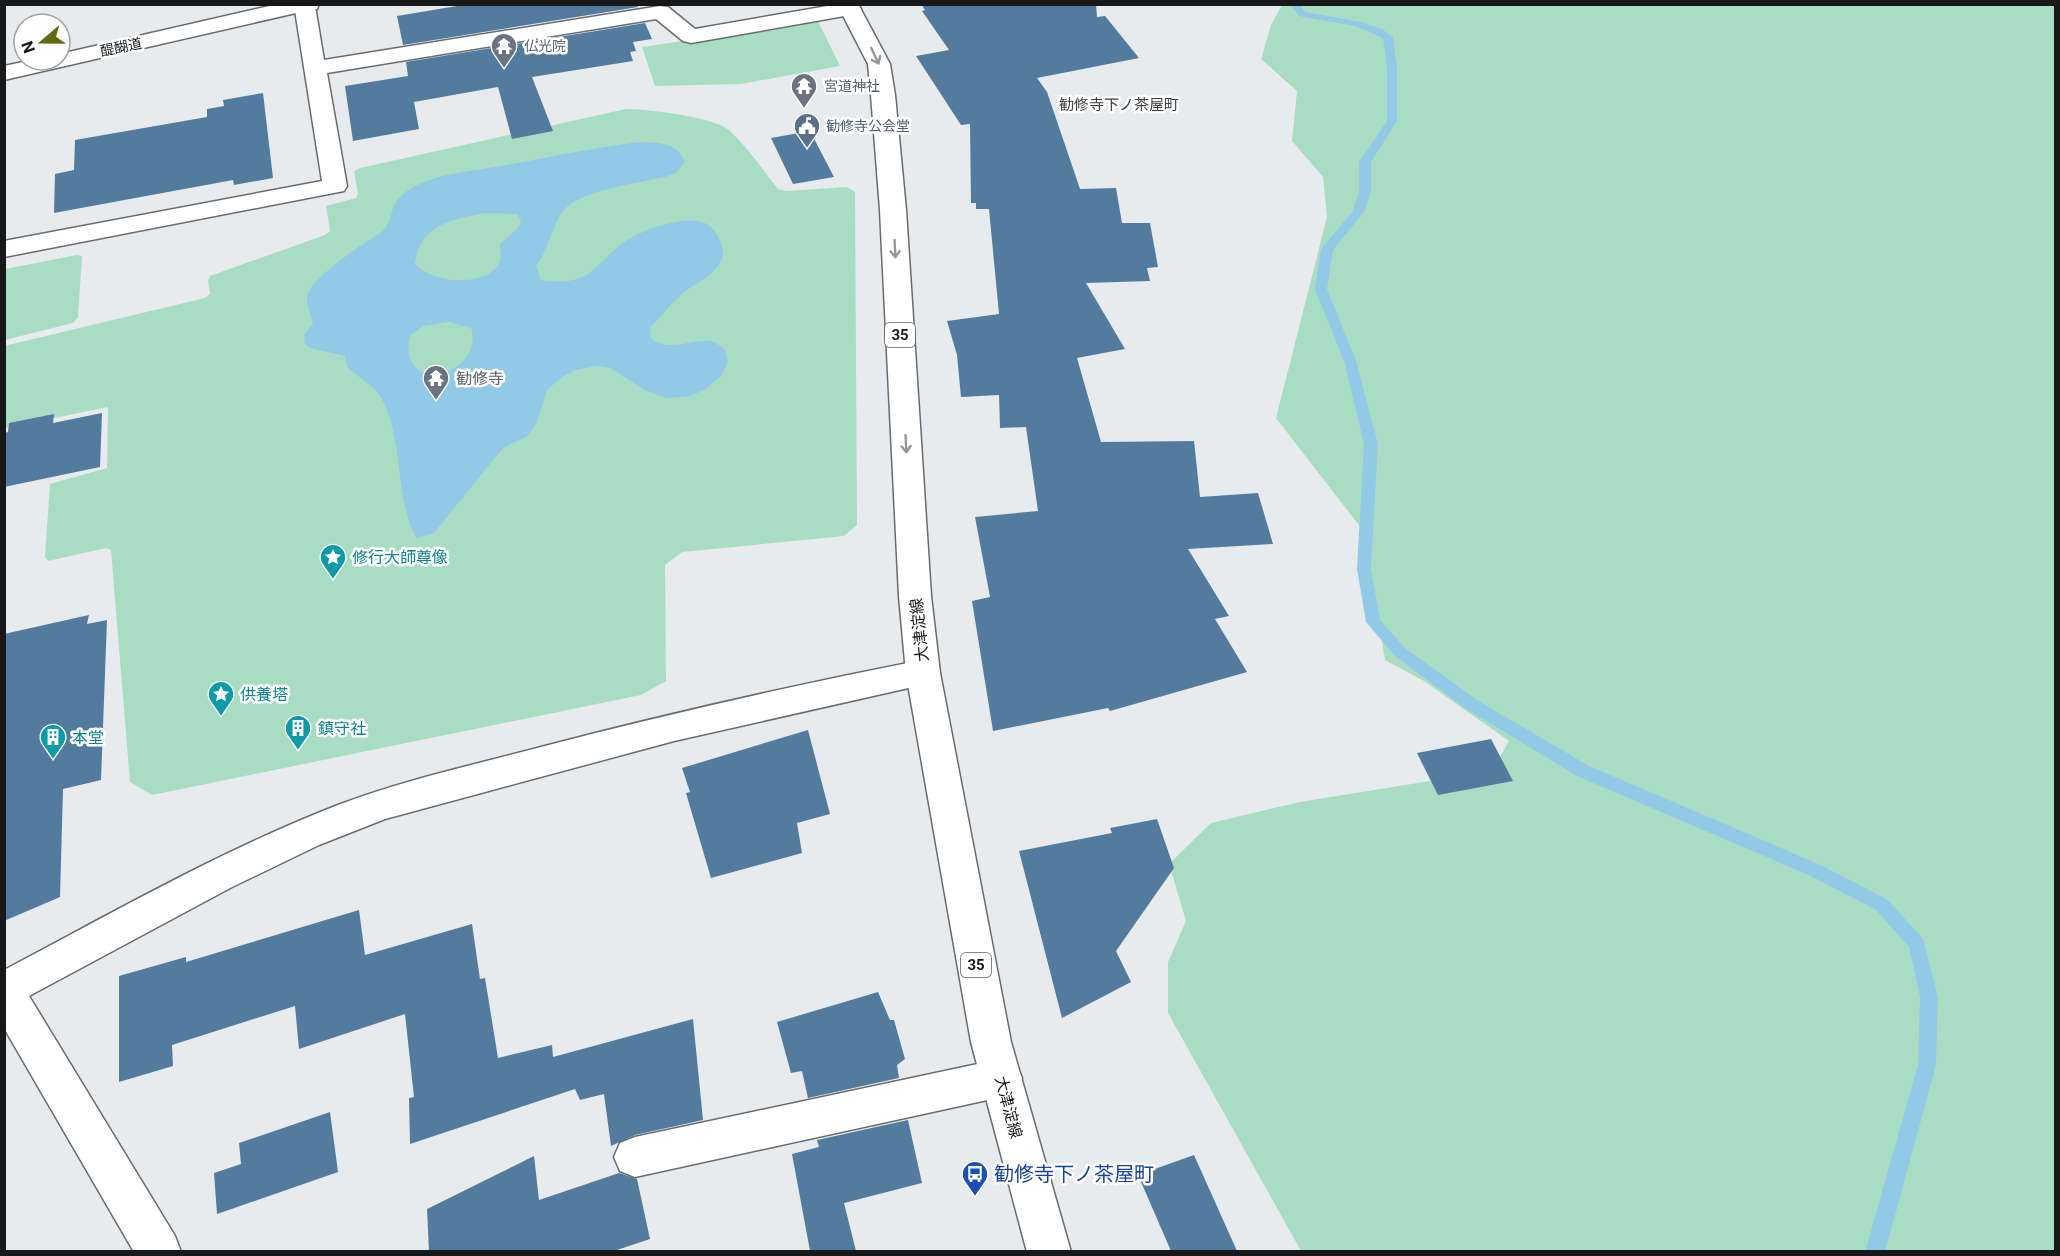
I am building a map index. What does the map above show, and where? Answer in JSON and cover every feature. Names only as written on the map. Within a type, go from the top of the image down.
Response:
[{"type":"street","points":[[4,249],[335,186],[314,68],[307,5],[237,13]]},
{"type":"street","points":[[314,68],[660,12],[691,36],[849,7]]},
{"type":"street","name":"大津淀線","points":[[849,7],[879,64],[883,95],[915,596],[923,674],[991,1042],[1049,1251]]},
{"type":"street","name":"醍醐道","points":[[4,73],[237,13]]},
{"type":"street","points":[[159,1251],[4,990],[226,873],[353,815],[417,794],[581,750],[824,692],[923,674]]},
{"type":"street","points":[[635,1157],[1002,1078]]},
{"type":"green space","points":[[1282,5],[2055,5],[2055,1251],[1301,1251],[1168,1013],[1168,962],[1186,921],[1169,864],[1211,823],[1300,802],[1492,771],[1509,741],[1424,681],[1385,660],[1365,533],[1276,418],[1327,217],[1323,177],[1292,141],[1297,91],[1261,59],[1271,25]]},
{"type":"green space","points":[[818,21],[840,66],[741,84],[655,86],[642,47]]},
{"type":"green space","name":"勧修寺","points":[[626,109],[681,115],[722,126],[743,145],[778,189],[786,191],[847,187],[855,192],[857,525],[844,536],[682,552],[665,565],[666,681],[641,695],[152,795],[130,782],[111,550],[106,548],[48,561],[45,557],[50,484],[107,468],[108,407],[5,428],[4,346],[205,298],[210,294],[208,280],[210,276],[325,235],[330,231],[326,206],[356,198],[358,194],[354,171],[360,168]]},
{"type":"green space","points":[[77,255],[82,256],[78,317],[73,323],[5,340],[5,269]]},
{"type":"water","points":[[641,142],[673,147],[682,155],[685,162],[676,173],[596,193],[571,204],[559,217],[536,266],[541,280],[564,281],[581,278],[624,242],[644,231],[672,222],[698,221],[709,225],[716,233],[722,248],[723,255],[720,263],[717,268],[681,295],[650,328],[651,338],[665,345],[711,341],[724,348],[728,361],[722,375],[706,389],[690,396],[666,398],[645,390],[610,368],[596,366],[575,370],[562,377],[547,390],[537,422],[528,436],[503,448],[434,533],[417,538],[405,508],[393,431],[381,398],[374,389],[347,367],[345,356],[310,348],[305,344],[304,335],[313,323],[307,300],[310,289],[338,262],[379,234],[388,224],[394,206],[403,194],[422,183],[455,173]],"holes":[[[485,213],[517,214],[521,221],[518,228],[500,244],[499,265],[489,273],[467,280],[443,279],[415,264],[423,240],[430,232],[460,218]],[[449,322],[471,328],[472,344],[466,358],[455,368],[441,373],[427,373],[416,368],[409,355],[410,336],[423,326]]]},
{"type":"building","points":[[469,4],[637,4],[638,7],[403,45],[397,16]]},
{"type":"building","points":[[921,4],[1096,4],[1097,17],[1105,16],[1139,58],[1037,78],[1047,92],[1080,189],[1116,188],[1122,223],[1150,223],[1158,267],[1147,268],[1150,281],[1086,283],[1125,349],[1077,358],[1101,442],[1194,441],[1200,497],[1258,493],[1273,544],[1188,549],[1229,616],[1215,619],[1247,672],[1110,711],[1108,708],[993,731],[972,601],[990,597],[975,517],[1038,511],[1026,427],[1000,428],[999,395],[961,397],[957,355],[947,321],[999,314],[989,209],[976,209],[976,203],[971,203],[970,124],[961,125],[916,56],[949,50],[922,11],[925,10]]},
{"type":"building","points":[[645,23],[652,39],[633,42],[636,51],[630,52],[633,61],[532,77],[553,131],[512,139],[498,87],[414,102],[419,129],[353,141],[345,86],[408,76],[406,62]]},
{"type":"building","points":[[263,93],[273,178],[234,185],[233,180],[54,213],[55,174],[74,170],[75,140],[207,117],[207,109],[224,106],[223,100]]},
{"type":"building","name":"勧修寺公会堂","points":[[810,131],[834,177],[793,184],[771,138]]},
{"type":"building","points":[[102,413],[100,467],[4,487],[4,433],[8,432],[9,423],[54,414],[53,423]]},
{"type":"building","points":[[89,615],[87,624],[107,620],[101,780],[63,789],[60,897],[4,921],[4,634]]},
{"type":"building","points":[[808,730],[830,814],[797,823],[802,853],[711,878],[686,793],[690,792],[682,768]]},
{"type":"building","points":[[1491,739],[1513,781],[1438,795],[1417,753]]},
{"type":"building","points":[[1157,819],[1174,868],[1116,951],[1131,982],[1062,1018],[1019,851],[1112,833],[1110,828]]},
{"type":"building","points":[[359,910],[365,955],[472,924],[480,979],[485,978],[498,1058],[552,1045],[553,1057],[693,1019],[703,1120],[635,1135],[611,1146],[604,1094],[580,1100],[575,1089],[410,1144],[409,1098],[414,1097],[405,1014],[299,1049],[295,1006],[172,1045],[173,1066],[119,1082],[119,976],[186,957],[186,962]]},
{"type":"building","points":[[878,992],[890,1020],[894,1020],[905,1059],[897,1065],[899,1078],[808,1098],[802,1071],[791,1073],[777,1022]]},
{"type":"building","points":[[330,1112],[338,1172],[217,1214],[214,1173],[241,1164],[239,1143]]},
{"type":"building","points":[[908,1120],[922,1183],[844,1203],[856,1251],[810,1251],[792,1154],[819,1147],[817,1140]]},
{"type":"building","points":[[1194,1155],[1237,1251],[1171,1251],[1138,1175]]},
{"type":"building","points":[[534,1156],[539,1200],[619,1173],[637,1179],[650,1239],[614,1251],[429,1251],[427,1209]]},
{"type":"waterway","points":[[1295,4],[1302,14],[1357,24],[1388,37],[1392,68],[1392,121],[1365,162],[1365,192],[1358,212],[1327,249],[1321,289],[1350,361],[1371,444],[1364,569],[1373,622],[1400,652],[1471,704],[1583,771],[1817,871],[1882,905],[1917,944],[1929,997],[1927,1065],[1875,1252]]},
{"type":"place","name":"仏光院","points":[[504,69]]},
{"type":"place","name":"宮道神社","points":[[804,109]]},
{"type":"place","name":"勧修寺公会堂","points":[[807,149]]},
{"type":"place","name":"勧修寺","points":[[436,401]]},
{"type":"place","name":"修行大師尊像","points":[[333,580]]},
{"type":"place","name":"供養塔","points":[[221,717]]},
{"type":"place","name":"鎮守社","points":[[298,751]]},
{"type":"place","name":"本堂","points":[[53,760]]},
{"type":"place","name":"勧修寺下ノ茶屋町","points":[[975,1197]]},
{"type":"district","name":"勧修寺下ノ茶屋町","points":[[1119,105]]}]
